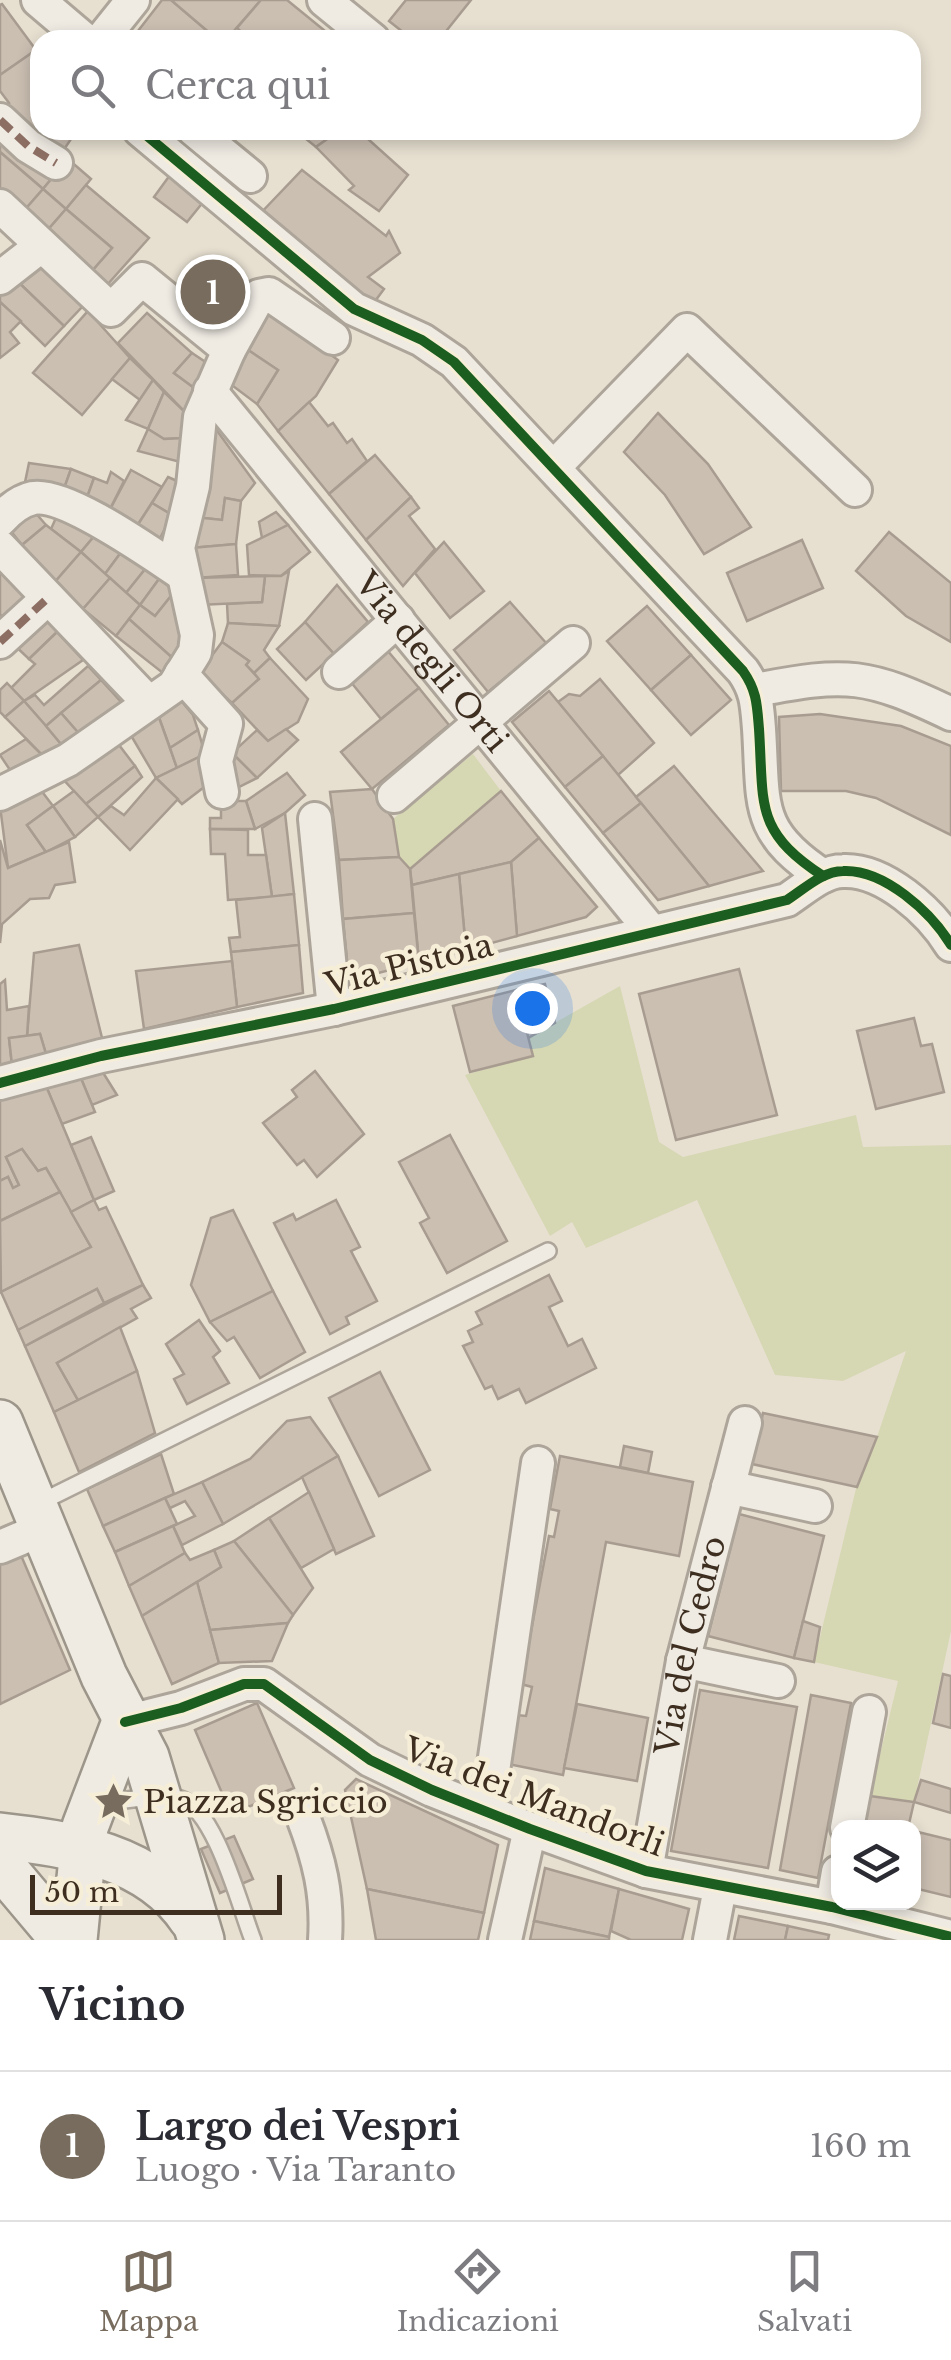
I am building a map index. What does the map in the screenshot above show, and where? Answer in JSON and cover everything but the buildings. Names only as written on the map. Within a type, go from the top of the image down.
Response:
[{"type":"street","points":[[26,0],[41,30]]},
{"type":"street","points":[[38,0],[73,30]]},
{"type":"street","points":[[109,30],[132,0]]},
{"type":"street","points":[[324,0],[361,30]]},
{"type":"street","points":[[0,120],[28,146],[56,164]]},
{"type":"street","points":[[152,140],[354,309],[422,340],[454,362],[756,690],[765,819],[788,854],[823,876],[841,870],[887,884],[921,909],[951,945]]},
{"type":"street","points":[[206,140],[250,176]]},
{"type":"street","points":[[0,206],[41,246],[0,278]]},
{"type":"street","name":"Via degli Orti","points":[[41,246],[112,310],[142,279],[219,372],[398,620],[652,932]]},
{"type":"street","points":[[0,794],[68,760],[174,686],[195,652],[197,635],[178,548],[193,486],[200,416],[260,296],[268,294],[332,338]]},
{"type":"street","points":[[554,467],[687,330],[855,490]]},
{"type":"street","points":[[0,520],[11,508],[36,497],[80,510],[182,573]]},
{"type":"street","points":[[0,547],[150,703]]},
{"type":"street","points":[[0,642],[48,598]]},
{"type":"street","points":[[339,672],[398,620]]},
{"type":"street","points":[[394,796],[573,643]]},
{"type":"street","points":[[181,674],[226,724],[216,760],[222,792]]},
{"type":"street","points":[[756,690],[824,677],[855,677],[906,693],[951,714]]},
{"type":"street","points":[[315,818],[334,1009]]},
{"type":"street","name":"Via Pistoia","points":[[0,1083],[101,1056],[334,1009],[788,900],[823,876]]},
{"type":"street","points":[[0,1423],[160,1797],[198,1932]]},
{"type":"street","name":"Via del Cedro","points":[[646,1870],[683,1660],[744,1423]]},
{"type":"street","points":[[487,1812],[538,1464]]},
{"type":"street","points":[[728,1487],[815,1506]]},
{"type":"street","points":[[0,1547],[39,1517]]},
{"type":"street","points":[[683,1660],[778,1680]]},
{"type":"street","name":"Via dei Mandorli","points":[[125,1722],[182,1708],[244,1684],[264,1684],[370,1760],[530,1829],[646,1870],[720,1888],[831,1907]]},
{"type":"street","points":[[849,1820],[869,1712]]},
{"type":"street","points":[[74,1940],[85,1827],[125,1722]]},
{"type":"street","points":[[302,1816],[320,1862],[327,1904],[325,1940]]},
{"type":"street","points":[[505,1940],[530,1829]]},
{"type":"street","points":[[0,1836],[84,1852],[138,1868],[173,1890],[198,1932]]},
{"type":"street","points":[[0,1864],[64,1940]]},
{"type":"street","points":[[710,1940],[720,1888]]},
{"type":"street","name":"Via dei Mandorli","points":[[844,1910],[951,1937]]},
{"type":"lane","points":[[39,1517],[548,1251]]},
{"type":"lane","points":[[93,1800],[182,1799],[211,1829],[253,1940]]},
{"type":"green space","points":[[473,754],[501,791],[410,869],[399,857],[393,819]]},
{"type":"green space","points":[[620,986],[659,1142],[683,1157],[856,1115],[863,1147],[951,1145],[951,1631],[914,1802],[870,1796],[898,1681],[814,1662],[861,1468],[877,1437],[906,1351],[843,1381],[775,1375],[697,1200],[586,1248],[572,1222],[550,1236],[465,1075],[532,1056],[528,1038]]},
{"type":"marked path","points":[[0,120],[28,146],[56,163]]},
{"type":"marked path","points":[[0,642],[48,598]]},
{"type":"cycle path","points":[[152,140],[354,309],[422,340],[454,362],[743,671],[757,705],[767,814],[785,845],[823,876]]},
{"type":"cycle path","points":[[0,1083],[101,1056],[334,1009],[787,900],[814,881],[836,872],[859,872],[890,885],[919,907],[951,945]]},
{"type":"cycle path","points":[[125,1722],[181,1708],[244,1684],[264,1684],[370,1760],[530,1829],[646,1871],[832,1907],[951,1937]]},
{"type":"place","name":"Largo dei Vespri","points":[[213,292]]},
{"type":"place","name":"Piazza Sgriccio","points":[[113,1802]]}]
